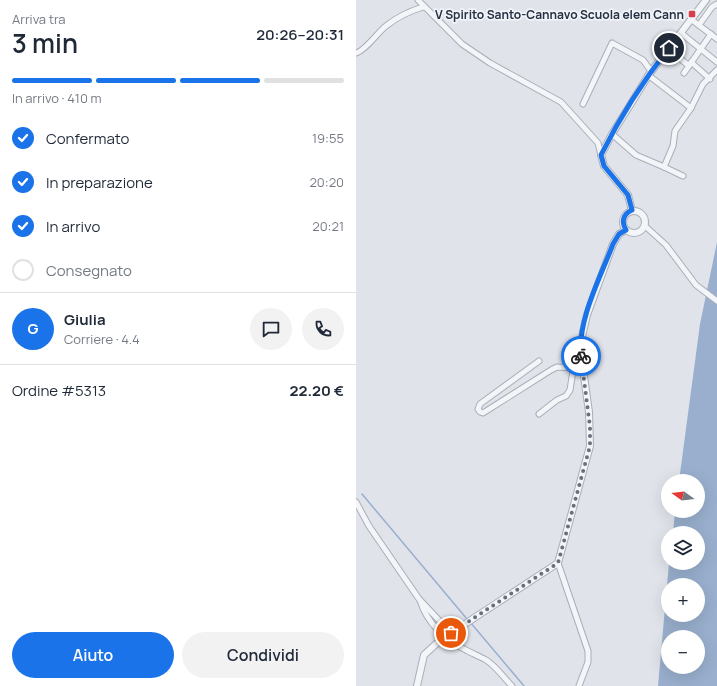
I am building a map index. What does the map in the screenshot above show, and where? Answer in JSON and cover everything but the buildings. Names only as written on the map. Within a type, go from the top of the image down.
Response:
[{"type":"street","points":[[418,0],[462,44],[490,63],[561,102],[598,143],[604,166],[628,195],[632,210]]},
{"type":"street","points":[[601,155],[612,134],[650,73],[706,0]]},
{"type":"street","points":[[699,25],[712,7],[717,4]]},
{"type":"street","points":[[356,53],[362,51],[369,42],[392,21],[423,6]]},
{"type":"street","points":[[692,20],[717,39]]},
{"type":"street","points":[[681,33],[717,62]]},
{"type":"street","points":[[684,73],[711,34]]},
{"type":"street","points":[[583,104],[612,43],[643,60],[650,73],[691,108]]},
{"type":"street","points":[[669,48],[710,79]]},
{"type":"street","points":[[664,167],[673,146],[675,131],[691,108],[703,84],[710,79],[717,70]]},
{"type":"street","points":[[612,134],[636,155],[683,176]]},
{"type":"street","points":[[632,210],[642,213],[645,226],[666,245],[696,285],[717,301]]},
{"type":"street","points":[[626,230],[623,221],[624,216],[632,210]]},
{"type":"street","points":[[539,414],[557,400],[566,396],[570,390],[573,368],[580,347],[587,315],[613,244],[619,234],[626,230],[636,233],[645,226]]},
{"type":"street","points":[[579,686],[588,662],[588,651],[558,563],[590,446],[589,419],[580,347]]},
{"type":"street","points":[[539,361],[480,404],[478,409],[480,412],[483,413],[550,370],[558,367],[573,368]]},
{"type":"street","points":[[356,502],[369,526],[419,599],[451,633]]},
{"type":"street","points":[[417,686],[424,655],[436,644],[558,563]]},
{"type":"street","points":[[419,599],[423,613],[435,627],[463,649],[487,661],[512,686]]},
{"type":"water","points":[[717,242],[717,686],[658,686],[661,652],[661,674],[705,674],[705,630],[663,630],[664,622],[705,622],[705,578],[668,578],[668,570],[705,570],[705,526],[674,526],[674,518],[705,518],[705,474],[680,474],[700,324]]},
{"type":"waterway","points":[[362,494],[467,619]]},
{"type":"waterway","points":[[470,622],[524,686]]},
{"type":"way so far","points":[[451,633],[558,563],[590,446],[590,427],[581,356]]},
{"type":"place","name":"V Spirito Santo-Cannavo Scuola elem Cann","points":[[692,14]]},
{"type":"route","points":[[581,356],[580,347],[587,315],[613,244],[619,234],[626,230],[623,221],[624,216],[632,210],[628,195],[604,166],[601,155],[612,134],[650,73],[669,48]]}]
